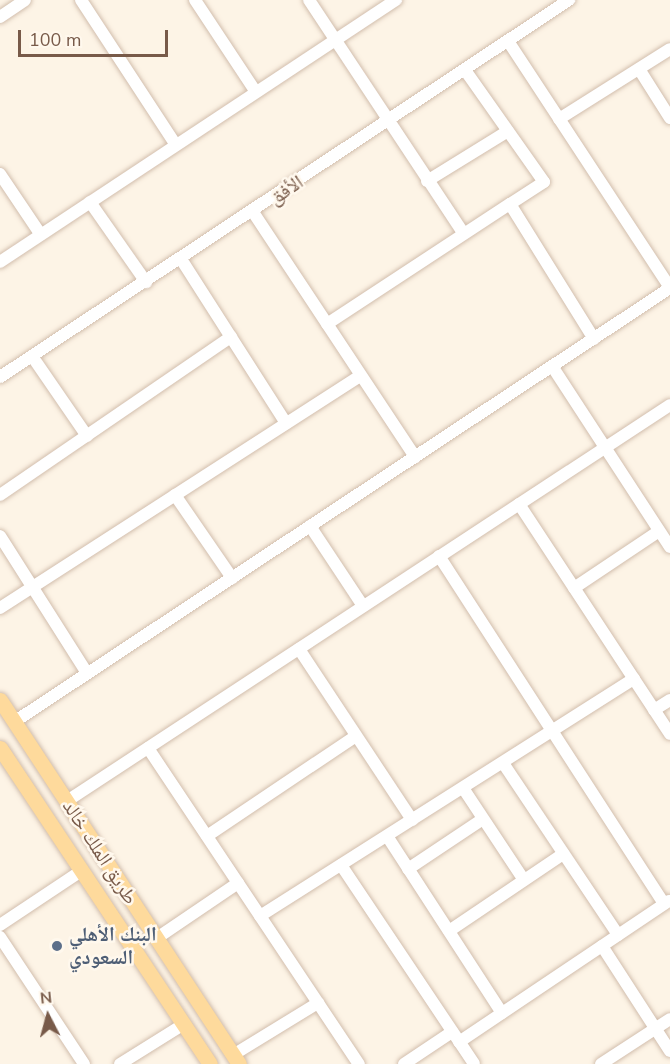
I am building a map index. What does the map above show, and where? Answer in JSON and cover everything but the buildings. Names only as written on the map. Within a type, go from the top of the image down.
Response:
[{"type":"main road","name":"طريق الملك خالد","points":[[0,700],[236,1060]]},
{"type":"main road","name":"طريق الملك خالد","points":[[0,748],[210,1064]]},
{"type":"street","points":[[0,17],[25,0]]},
{"type":"street","points":[[81,0],[176,145]]},
{"type":"street","points":[[195,0],[256,92]]},
{"type":"street","points":[[309,0],[463,233]]},
{"type":"street","points":[[0,262],[396,0]]},
{"type":"street","name":"الأفق","points":[[0,377],[253,212],[569,0]]},
{"type":"street","points":[[14,722],[670,288],[508,41]]},
{"type":"street","points":[[559,119],[670,49]]},
{"type":"street","points":[[639,69],[670,118]]},
{"type":"street","points":[[327,324],[544,182],[465,70]]},
{"type":"street","points":[[427,181],[508,131]]},
{"type":"street","points":[[0,174],[41,235]]},
{"type":"street","points":[[90,202],[146,282]]},
{"type":"street","points":[[510,204],[594,339]]},
{"type":"street","points":[[253,212],[415,457]]},
{"type":"street","points":[[181,259],[286,423]]},
{"type":"street","points":[[0,495],[231,337]]},
{"type":"street","points":[[32,356],[87,436]]},
{"type":"street","points":[[552,366],[670,547]]},
{"type":"street","points":[[0,608],[360,376]]},
{"type":"street","points":[[67,801],[670,405]]},
{"type":"street","points":[[176,495],[232,578]]},
{"type":"street","points":[[519,504],[670,734]]},
{"type":"street","points":[[310,526],[363,606]]},
{"type":"street","points":[[574,588],[659,531]]},
{"type":"street","points":[[0,536],[87,673]]},
{"type":"street","points":[[404,1064],[502,1013],[667,902],[552,731],[439,556]]},
{"type":"street","points":[[299,649],[412,820]]},
{"type":"street","points":[[260,916],[634,679]]},
{"type":"street","points":[[654,710],[670,700]]},
{"type":"street","points":[[207,836],[356,736]]},
{"type":"street","points":[[148,748],[359,1064]]},
{"type":"street","points":[[503,763],[618,935]]},
{"type":"street","points":[[463,788],[524,880]]},
{"type":"street","points":[[408,868],[483,819]]},
{"type":"street","points":[[387,836],[502,1013]]},
{"type":"street","points":[[449,931],[563,854]]},
{"type":"street","points":[[341,865],[474,1064]]},
{"type":"street","points":[[0,926],[81,871]]},
{"type":"street","points":[[157,938],[238,883]]},
{"type":"street","points":[[0,938],[84,1064]]},
{"type":"street","points":[[602,946],[670,1051]]},
{"type":"street","points":[[236,1060],[318,1003]]},
{"type":"street","points":[[601,1064],[670,1018]]},
{"type":"street","points":[[120,1064],[184,1024]]},
{"type":"place","name":"البنك الأهلي السعودي","points":[[57,946]]}]
